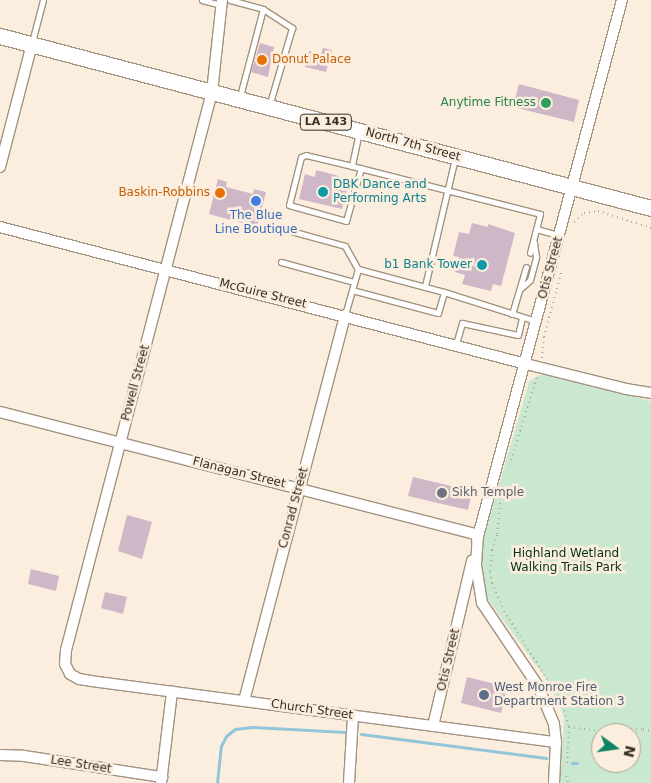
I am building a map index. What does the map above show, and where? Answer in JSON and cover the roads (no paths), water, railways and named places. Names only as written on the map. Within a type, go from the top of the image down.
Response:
[{"type":"main road","name":"North 7th Street","points":[[0,36],[651,208]]},
{"type":"street","name":"Otis Street","points":[[433,726],[478,535],[526,364],[622,0]]},
{"type":"street","name":"Powell Street","points":[[70,674],[65,664],[66,650],[212,92],[224,2]]},
{"type":"street","points":[[0,167],[32,44]]},
{"type":"street","name":"McGuire Street","points":[[0,227],[345,315],[526,364],[626,389],[651,393]]},
{"type":"street","name":"Conrad Street","points":[[244,701],[345,315]]},
{"type":"street","name":"Flanagan Street","points":[[0,412],[478,535]]},
{"type":"street","name":"Otis Street","points":[[478,535],[476,565],[482,603],[538,686],[554,724],[556,742],[554,783]]},
{"type":"street","name":"Church Street","points":[[70,674],[79,679],[556,742]]},
{"type":"street","points":[[162,780],[172,692]]},
{"type":"street","points":[[349,783],[353,716]]},
{"type":"street","name":"Lee Street","points":[[0,755],[24,756],[162,780]]},
{"type":"lane","points":[[32,44],[43,0]]},
{"type":"lane","points":[[202,0],[263,9],[292,28],[268,107]]},
{"type":"lane","points":[[239,99],[263,9]]},
{"type":"lane","points":[[352,166],[360,131]]},
{"type":"lane","points":[[361,168],[346,221],[289,206],[301,157],[306,155],[361,168],[540,214],[530,252]]},
{"type":"lane","points":[[425,286],[456,157]]},
{"type":"lane","points":[[536,229],[559,235]]},
{"type":"lane","points":[[291,231],[345,246],[358,269],[425,286],[537,321]]},
{"type":"lane","points":[[520,289],[530,280],[536,257],[534,239]]},
{"type":"lane","points":[[281,262],[354,282]]},
{"type":"lane","points":[[512,314],[526,266]]},
{"type":"lane","points":[[345,315],[358,269]]},
{"type":"lane","points":[[352,290],[438,313],[444,292]]},
{"type":"lane","points":[[456,344],[462,323],[518,335],[522,317]]},
{"type":"waterway","points":[[217,783],[221,746],[226,736],[235,729],[252,727],[345,732]]},
{"type":"waterway","points":[[361,734],[546,758]]},
{"type":"waterway","points":[[572,763],[577,763]]},
{"type":"place","name":"Donut Palace","points":[[262,60]]},
{"type":"place","name":"Anytime Fitness","points":[[546,103]]},
{"type":"place","name":"DBK Dance and Performing Arts","points":[[323,192]]},
{"type":"place","name":"Baskin-Robbins","points":[[220,193]]},
{"type":"place","name":"The Blue Line Boutique","points":[[256,201]]},
{"type":"place","name":"b1 Bank Tower","points":[[482,265]]},
{"type":"place","name":"Sikh Temple","points":[[442,493]]},
{"type":"place","name":"West Monroe Fire Department Station 3","points":[[484,695]]},
{"type":"park label","name":"Highland Wetland Walking Trails Park","points":[[566,561]]}]
